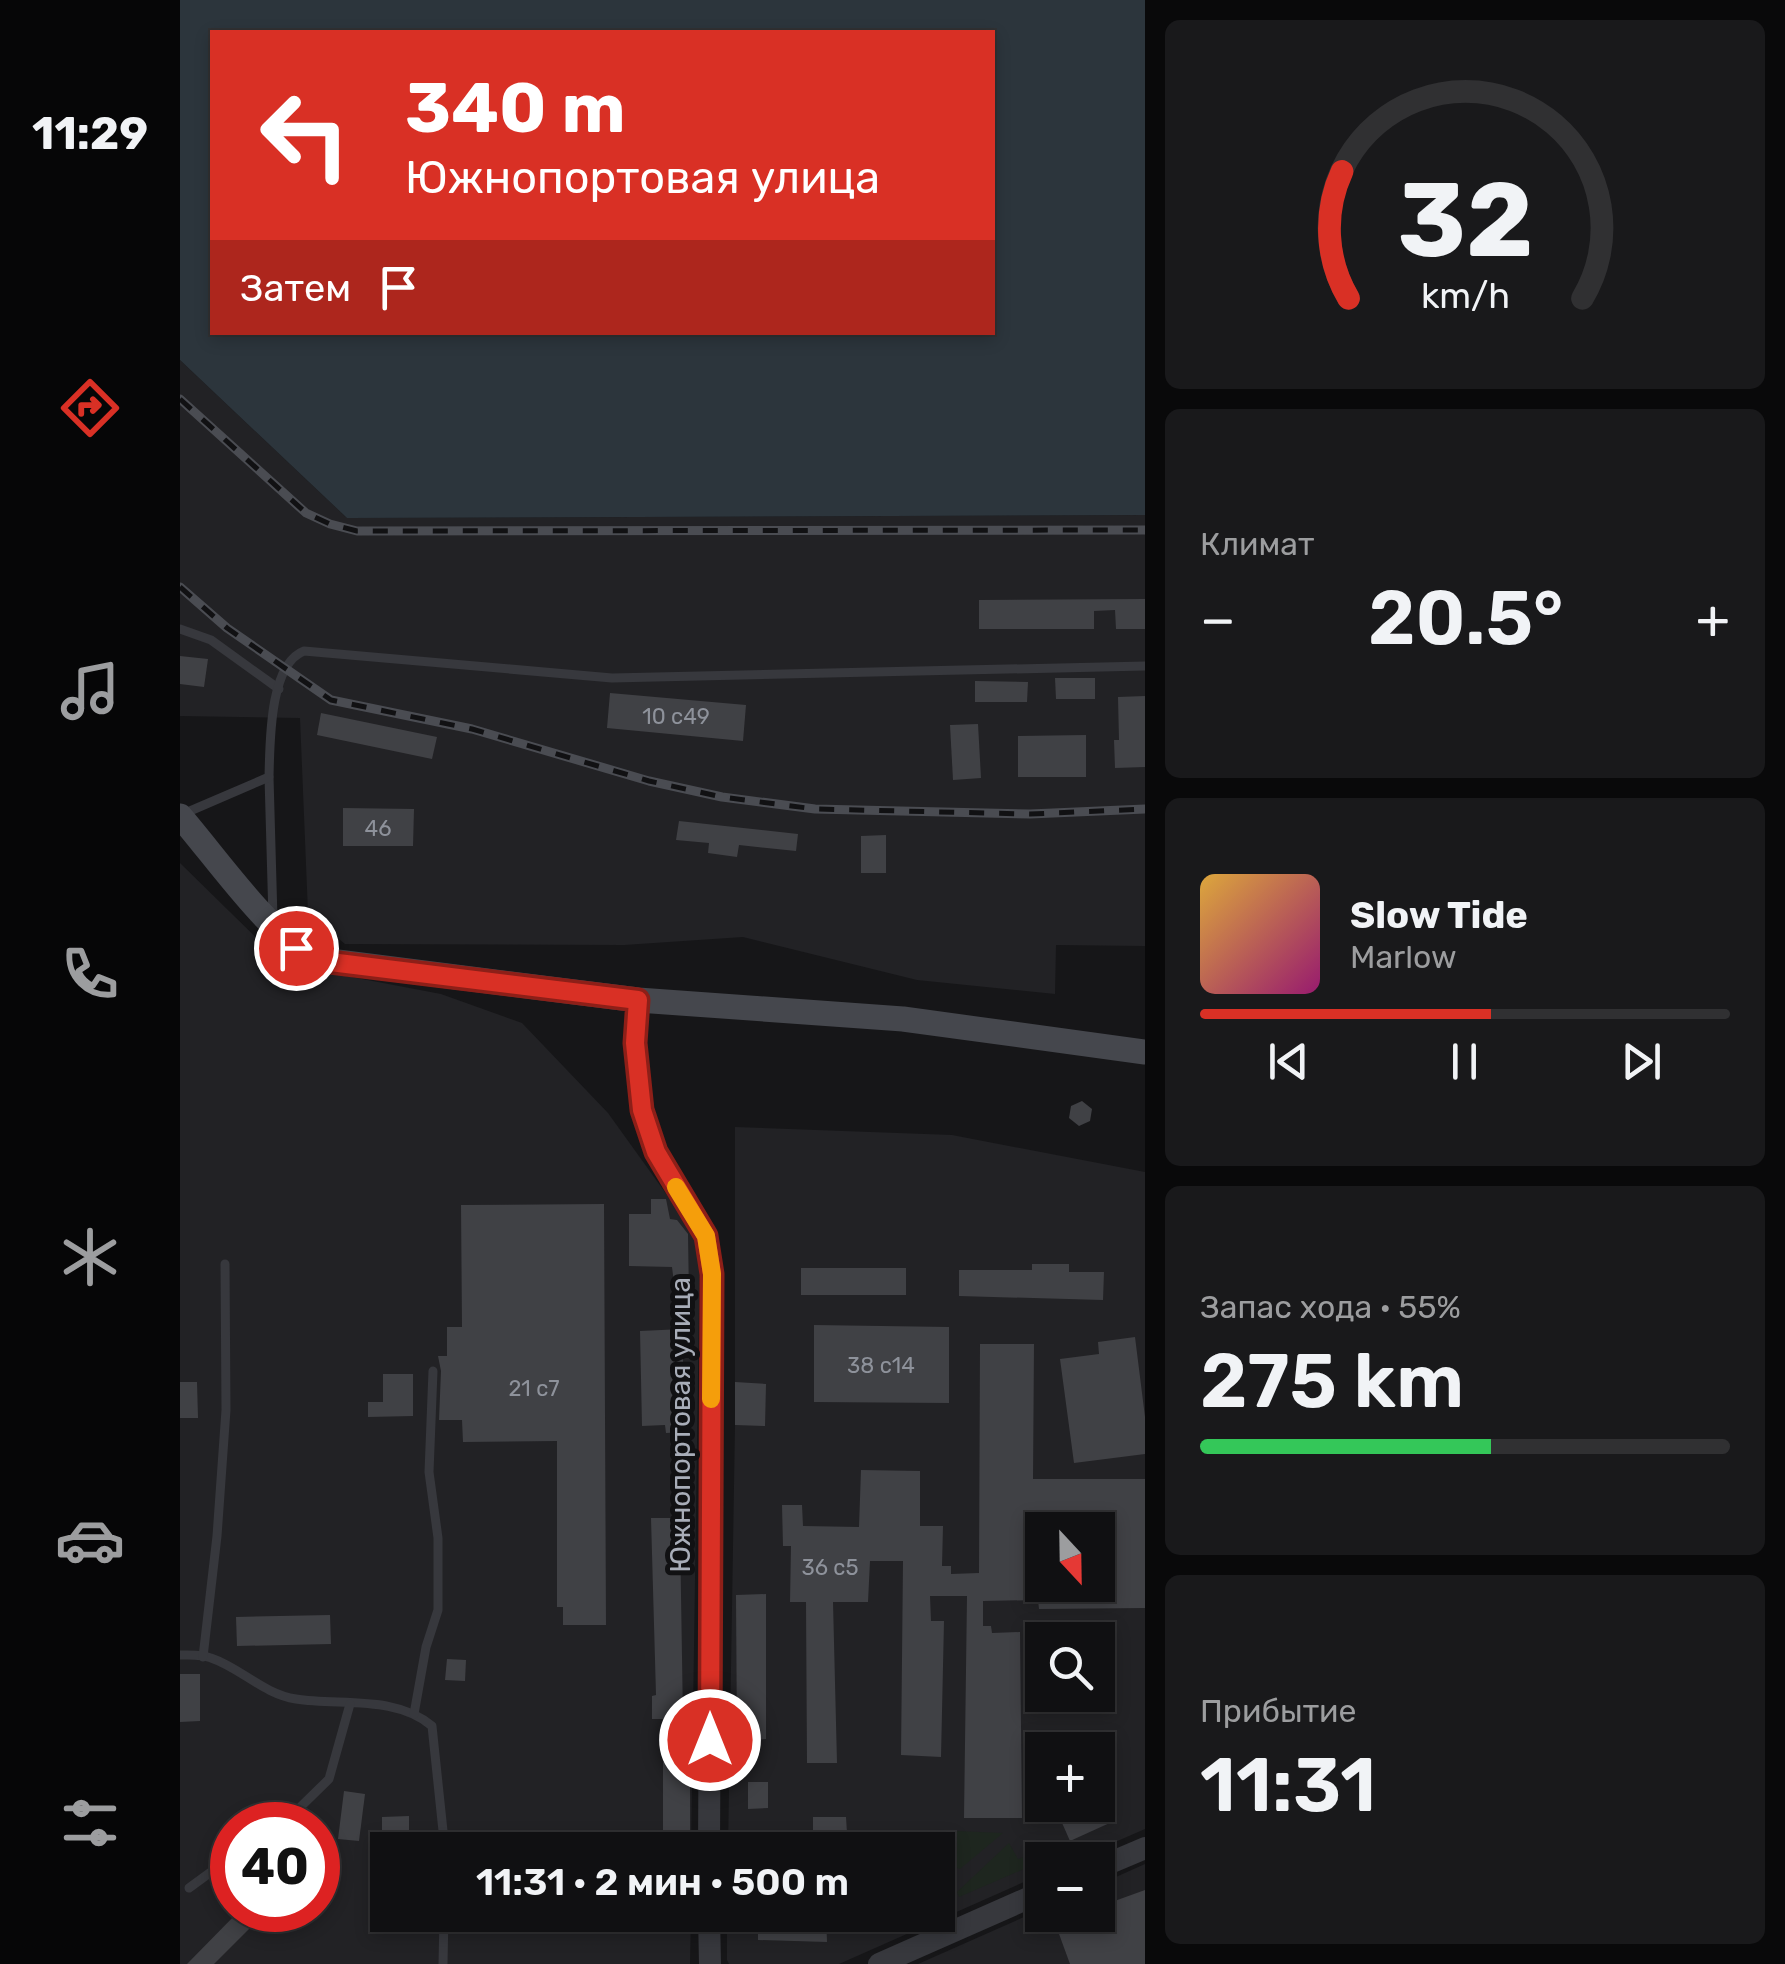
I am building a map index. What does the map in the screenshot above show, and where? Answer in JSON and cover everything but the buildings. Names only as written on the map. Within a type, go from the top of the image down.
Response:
[{"type":"main road","points":[[180,815],[296,948],[314,960],[638,1000],[903,1020],[1145,1052]]},
{"type":"street","name":"Южнопортовая улица","points":[[638,1000],[635,1043],[642,1110],[656,1152],[706,1236],[712,1274],[709,1832]]},
{"type":"street","points":[[1115,1861],[1145,1848]]},
{"type":"street","points":[[878,1964],[1025,1899]]},
{"type":"street","points":[[709,1932],[710,1964]]},
{"type":"lane","points":[[180,629],[211,640],[279,689]]},
{"type":"lane","points":[[273,923],[268,777],[271,720],[285,668],[294,655],[321,651],[612,678],[1145,666]]},
{"type":"lane","points":[[180,815],[268,777]]},
{"type":"lane","points":[[203,1656],[226,1410],[225,1264]]},
{"type":"lane","points":[[414,1714],[426,1647],[438,1610],[438,1538],[429,1472],[433,1371]]},
{"type":"lane","points":[[180,1655],[212,1658],[254,1684],[292,1699],[399,1708],[432,1726],[444,1832]]},
{"type":"lane","points":[[306,1802],[329,1779],[350,1704]]},
{"type":"lane","points":[[189,1888],[210,1873]]},
{"type":"lane","points":[[443,1964],[444,1932]]},
{"type":"shaded area","points":[[180,0],[1145,0],[1145,515],[347,518],[180,360]]},
{"type":"shaded area","points":[[180,360],[347,518],[1145,515],[1145,946],[1056,945],[1055,994],[917,980],[743,937],[624,945],[345,944],[308,913],[300,718],[180,716]]},
{"type":"shaded area","points":[[180,863],[283,964],[441,994],[522,1023],[608,1113],[700,1241],[691,1832],[370,1832],[370,1932],[691,1932],[690,1964],[180,1964]]},
{"type":"shaded area","points":[[735,1127],[952,1135],[1145,1172],[1145,1829],[1115,1842],[1025,1842],[1025,1882],[955,1913],[955,1832],[728,1832]]},
{"type":"shaded area","points":[[956,1831],[1003,1833],[960,1869],[955,1867]]},
{"type":"shaded area","points":[[1009,1843],[1018,1859],[1025,1856],[1025,1869],[959,1897],[957,1892]]},
{"type":"shaded area","points":[[1145,1864],[1145,1964],[918,1964],[1025,1917],[1025,1932],[1115,1932],[1115,1877]]},
{"type":"shaded area","points":[[727,1932],[911,1932],[839,1964],[729,1964]]},
{"type":"railway","points":[[180,399],[306,513],[357,531],[1145,530]]},
{"type":"railway","points":[[180,587],[227,628],[331,700],[472,729],[649,781],[722,797],[815,809],[1030,814],[1145,809]]},
{"type":"slow traffic","points":[[676,1187],[706,1236],[712,1274],[711,1399]]},
{"type":"route","points":[[296,948],[314,960],[638,1000],[635,1043],[642,1110],[656,1152],[706,1236],[712,1274],[710,1740]]}]
